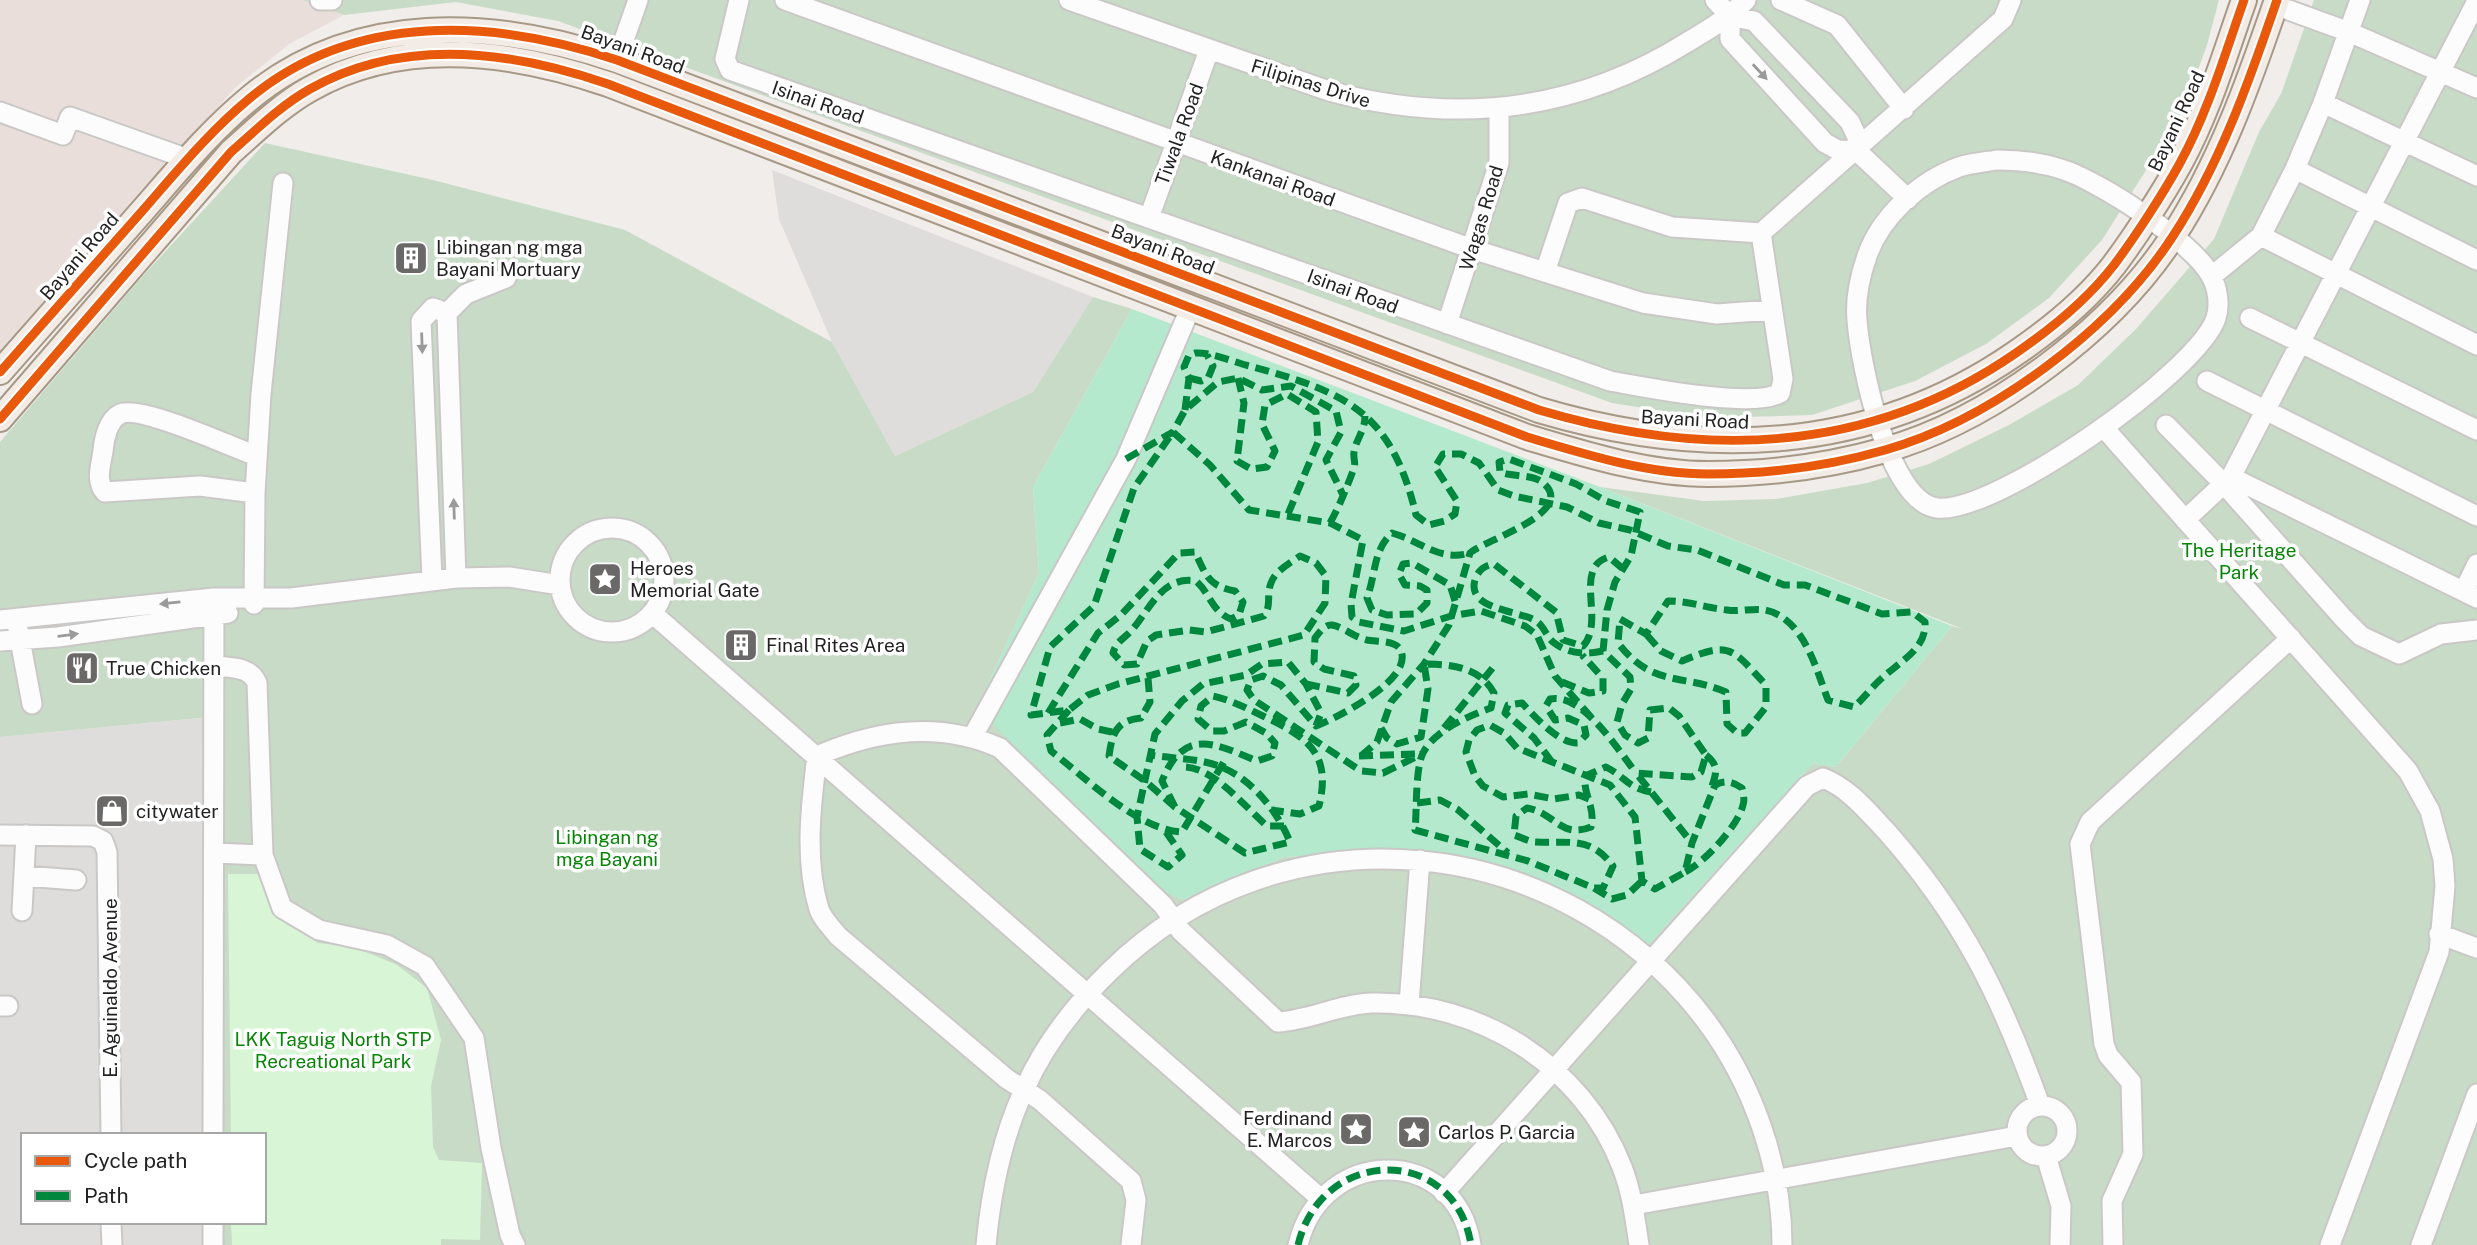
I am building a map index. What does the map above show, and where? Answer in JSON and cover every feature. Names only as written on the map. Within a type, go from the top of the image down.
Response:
[{"type":"main road","name":"Bayani Road","points":[[0,372],[188,159],[251,97],[295,68],[338,47],[396,32],[468,28],[620,50],[1450,377],[1539,410],[1599,428],[1708,441],[1771,440],[1826,434],[1932,400],[1988,372],[2044,334],[2079,303],[2113,265],[2180,163],[2213,87],[2244,0]]},
{"type":"main road","points":[[0,419],[231,152],[272,115],[311,89],[348,73],[399,58],[463,53],[519,58],[558,67],[608,85],[1527,438],[1588,455],[1705,474],[1770,471],[1886,450],[1948,424],[2007,393],[2064,354],[2104,320],[2141,281],[2173,236],[2206,179],[2235,116],[2276,3]]},
{"type":"main road","points":[[608,85],[620,50]]},
{"type":"street","points":[[320,0],[332,0]]},
{"type":"street","points":[[620,50],[638,0]]},
{"type":"street","name":"Isinai Road","points":[[739,0],[725,59],[730,70],[1610,381],[1659,390],[1770,399],[1780,393],[1783,379],[1761,233]]},
{"type":"street","name":"Kankanai Road","points":[[785,0],[1472,249],[1643,303],[1717,314],[1771,310]]},
{"type":"street","name":"Filipinas Drive","points":[[1069,0],[1209,50],[1368,102],[1453,111],[1499,109],[1591,90],[1656,61],[1730,16],[1746,0]]},
{"type":"street","points":[[1715,0],[1730,16],[1754,22],[1850,122],[1857,137],[1857,151]]},
{"type":"street","points":[[1781,0],[1838,25],[1904,109]]},
{"type":"street","points":[[1545,272],[1569,203],[1574,199],[1582,198],[1672,227],[1761,233],[1857,151],[2003,19],[2011,0]]},
{"type":"street","points":[[2212,276],[2261,236],[2295,169],[2323,103],[2360,0]]},
{"type":"street","points":[[2185,520],[2227,480],[2372,208],[2477,1]]},
{"type":"street","points":[[2276,3],[2477,88]]},
{"type":"street","points":[[1730,16],[1730,40],[1825,143],[1838,150],[1857,151],[1908,199]]},
{"type":"street","name":"Tiwala Road","points":[[1149,218],[1209,50]]},
{"type":"street","points":[[2323,103],[2477,176]]},
{"type":"street","name":"Wagas Road","points":[[1447,324],[1499,163],[1499,109]]},
{"type":"street","points":[[0,112],[63,135],[70,117],[188,159]]},
{"type":"street","points":[[1997,160],[2031,160],[2090,181],[2145,216],[2173,236],[2212,276],[2218,300],[2216,318],[2208,334],[2166,377],[2105,428],[2058,458],[1993,491],[1954,507],[1936,508],[1918,500],[1899,478],[1886,450],[1861,353],[1857,318],[1859,287],[1868,254],[1883,225],[1925,185],[1960,167],[1997,160]]},
{"type":"street","points":[[2295,169],[2477,260]]},
{"type":"street","points":[[257,601],[257,456],[283,183]]},
{"type":"street","points":[[2261,236],[2477,345]]},
{"type":"street","points":[[456,578],[447,313],[466,294],[506,278]]},
{"type":"street","points":[[432,580],[421,321],[433,308],[447,313]]},
{"type":"street","points":[[974,736],[1126,458],[1190,309]]},
{"type":"street","points":[[2250,318],[2477,430]]},
{"type":"street","points":[[2207,381],[2477,516]]},
{"type":"street","points":[[255,494],[200,486],[105,492],[99,480],[104,444],[113,420],[122,412],[135,412],[172,421],[257,456]]},
{"type":"street","points":[[2166,425],[2227,480],[2361,636],[2399,654],[2441,634],[2477,630]]},
{"type":"street","points":[[2105,428],[2408,771],[2424,800],[2443,859],[2445,887],[2439,952],[2330,1245]]},
{"type":"street","points":[[2227,480],[2470,595],[2477,564]]},
{"type":"street","points":[[609,528],[633,532],[652,546],[662,568],[662,591],[652,613],[624,631],[602,631],[573,615],[566,606],[560,585],[560,573],[568,550],[586,534],[609,528]]},
{"type":"street","points":[[0,641],[257,601],[432,580],[509,578],[560,585]]},
{"type":"street","points":[[32,704],[20,639],[8,619],[215,608]]},
{"type":"street","points":[[213,1133],[215,608]]},
{"type":"street","points":[[652,613],[1320,1198]]},
{"type":"street","points":[[2113,1245],[2112,1201],[2133,1154],[2131,1082],[2108,1055],[2104,1044],[2080,844],[2090,822],[2291,638]]},
{"type":"street","points":[[215,666],[247,670],[254,675],[257,683],[263,855],[282,908],[319,930],[387,945],[425,966],[474,1038],[491,1148],[510,1235],[515,1245]]},
{"type":"street","points":[[817,756],[853,740],[897,733],[939,730],[974,736],[1000,748],[1163,905],[1181,931],[1278,1022],[1369,1003],[1409,1004],[1450,1013],[1489,1027],[1524,1046],[1554,1069],[1584,1101],[1607,1135],[1622,1167],[1634,1205],[1639,1245]]},
{"type":"street","points":[[817,756],[811,841],[813,880],[820,912],[838,936],[1131,1181],[1136,1200],[1131,1245]]},
{"type":"street","points":[[1444,1193],[1807,786],[1823,778],[1838,784],[1870,814],[1927,877],[1960,926],[1993,988],[2040,1105]]},
{"type":"street","name":"E. Aguinaldo Avenue","points":[[26,835],[80,834],[103,841],[108,866],[111,1133]]},
{"type":"street","points":[[0,835],[26,835],[22,911]]},
{"type":"street","points":[[215,853],[263,855]]},
{"type":"street","points":[[986,1245],[991,1196],[1001,1152],[1024,1089],[1052,1039],[1087,993],[1128,954],[1174,920],[1219,895],[1267,877],[1317,864],[1368,859],[1420,860],[1471,867],[1520,881],[1589,915],[1651,960],[1687,997],[1731,1060],[1763,1131],[1776,1181],[1782,1245]]},
{"type":"street","points":[[1409,1004],[1420,860]]},
{"type":"street","points":[[24,876],[76,880]]},
{"type":"street","points":[[2440,934],[2477,948]]},
{"type":"street","points":[[2421,1245],[2477,1094]]},
{"type":"street","points":[[2040,1105],[2058,1110],[2068,1128],[2067,1137],[2060,1150],[2046,1156],[2033,1155],[2022,1147],[2017,1136],[2017,1123],[2026,1111],[2040,1105]]},
{"type":"street","points":[[1634,1205],[2017,1136]]},
{"type":"street","points":[[2046,1156],[2061,1206],[2060,1245]]},
{"type":"street","points":[[1298,1245],[1302,1228],[1320,1198],[1348,1178],[1381,1170],[1415,1175],[1444,1193],[1464,1220],[1471,1245]]},
{"type":"street","points":[[111,1224],[112,1245]]},
{"type":"street","points":[[213,1224],[213,1245]]},
{"type":"shaded area","points":[[0,0],[303,0],[344,15],[289,44],[236,87],[0,350]]},
{"type":"shaded area","points":[[772,170],[1093,297],[1033,392],[895,456],[832,342],[779,219]]},
{"type":"shaded area","points":[[211,717],[210,1133],[21,1133],[21,1224],[209,1224],[209,1245],[0,1245],[0,737]]},
{"type":"green space","points":[[303,0],[2219,0],[2207,45],[2182,113],[2102,240],[2049,298],[1986,344],[1915,381],[1812,415],[1707,418],[1612,403],[558,21],[456,2],[344,15]]},
{"type":"green space","name":"Libingan ng mga Bayani","points":[[2314,0],[2477,0],[2477,1245],[209,1245],[209,1224],[266,1224],[266,1133],[210,1133],[210,717],[0,737],[0,442],[141,278],[265,143],[433,180],[625,230],[832,342],[895,456],[1033,392],[1093,297],[1132,309],[1033,487],[1039,573],[977,708],[1183,900],[1284,857],[1405,851],[1468,857],[1553,889],[1648,945],[1813,763],[1836,767],[1952,626],[1963,629],[1600,487],[1704,501],[1777,499],[1867,483],[1929,464],[2009,425],[2078,385],[2136,329],[2214,239],[2259,132],[2281,94]]},
{"type":"green space","points":[[1132,309],[1600,487],[1952,626],[1836,767],[1813,763],[1648,945],[1553,889],[1468,857],[1405,851],[1284,857],[1183,900],[1155,888],[977,708],[1039,573],[1033,487]]},
{"type":"green space","name":"LKK Taguig North STP Recreational Park","points":[[228,874],[260,874],[278,914],[318,943],[354,947],[397,965],[427,988],[441,1040],[431,1086],[433,1147],[439,1160],[482,1163],[480,1240],[441,1239],[441,1245],[232,1245],[231,1224],[266,1224],[266,1133],[231,1133]]},
{"type":"marked path","points":[[1185,410],[1189,378],[1184,367],[1189,355],[1202,353],[1217,356],[1316,387],[1362,413],[1394,453],[1416,515],[1429,525],[1444,521],[1455,514],[1457,501],[1435,467],[1443,454],[1461,454],[1479,463],[1498,490],[1514,496],[1567,507],[1599,523],[1630,530],[1668,546],[1697,550],[1784,585],[1805,585],[1882,614],[1912,612],[1925,622],[1922,640],[1917,647],[1878,681],[1854,707],[1828,700],[1807,646],[1799,634],[1790,623],[1765,610],[1720,609],[1668,601],[1646,634],[1620,619],[1618,643],[1631,657],[1656,673],[1726,692],[1727,724],[1737,733],[1745,733],[1766,707],[1766,685],[1745,663],[1730,652],[1721,650],[1682,661],[1661,651],[1646,634]]},
{"type":"marked path","points":[[1189,378],[1201,381],[1208,378],[1213,366],[1207,355]]},
{"type":"marked path","points":[[1238,378],[1244,403],[1237,461],[1251,469],[1267,467],[1275,451],[1262,424],[1265,405],[1287,394],[1316,412],[1318,442],[1288,514]]},
{"type":"marked path","points":[[1126,459],[1173,432],[1185,410],[1218,382],[1238,378],[1262,390],[1291,386],[1336,411],[1341,432],[1326,460],[1344,497]]},
{"type":"marked path","points":[[1330,523],[1354,468],[1354,452],[1365,416]]},
{"type":"marked path","points":[[1048,713],[1098,633],[1121,615],[1179,553],[1195,552],[1213,583],[1235,591],[1243,602],[1239,615],[1231,619],[1219,612],[1196,581],[1174,584],[1157,597],[1116,646],[1113,653],[1124,665],[1137,664],[1147,641],[1156,635],[1189,630],[1206,632],[1264,616],[1273,579],[1300,556],[1316,563],[1326,576],[1325,603],[1304,635],[1118,684],[1088,695],[1069,710],[1031,715],[1050,647],[1094,606],[1134,488],[1173,432],[1210,465],[1249,510],[1330,523],[1363,540],[1351,604],[1352,617],[1359,622],[1404,631],[1451,616],[1481,611],[1525,626],[1537,635],[1555,676],[1591,717]]},
{"type":"marked path","points":[[1361,756],[1377,742],[1391,702],[1424,664],[1449,625],[1470,553],[1526,524],[1549,504],[1550,493],[1542,482],[1500,472],[1499,462],[1509,459],[1576,484],[1606,501],[1640,512],[1631,556],[1615,582],[1607,610],[1603,651],[1630,677],[1631,689],[1622,704],[1617,722],[1625,735],[1638,743],[1648,738],[1650,710],[1669,708],[1679,716],[1706,755],[1701,772],[1692,777],[1636,773],[1692,843]]},
{"type":"marked path","points":[[1455,601],[1450,585],[1412,563],[1403,564],[1399,574],[1405,585],[1420,586],[1427,590],[1427,603],[1416,614],[1387,615],[1372,610],[1367,598],[1381,547],[1392,533],[1439,553],[1470,553]]},
{"type":"marked path","points":[[1603,651],[1583,653],[1565,649],[1553,642],[1536,621],[1484,602],[1474,587],[1480,570],[1494,564],[1556,612],[1563,640],[1583,646],[1592,623],[1593,572],[1598,563],[1609,557],[1622,568]]},
{"type":"marked path","points":[[1306,684],[1348,693],[1356,685],[1354,676],[1324,669],[1314,662],[1315,638],[1327,626],[1336,626],[1358,637],[1399,647],[1402,662],[1396,674],[1385,685],[1355,706],[1316,726],[1281,685],[1263,676],[1251,680],[1247,690],[1254,700],[1361,771],[1383,773],[1422,754]]},
{"type":"marked path","points":[[1562,682],[1589,693],[1603,691],[1603,678],[1582,655]]},
{"type":"marked path","points":[[1166,832],[1182,855],[1168,867],[1140,849],[1137,817],[1155,734],[1182,701],[1203,684],[1246,675],[1262,664],[1288,662],[1306,684],[1321,713],[1316,726]]},
{"type":"marked path","points":[[1381,728],[1387,738],[1397,744],[1421,737],[1428,689],[1424,664],[1454,666],[1473,672],[1481,678],[1494,693],[1491,708],[1443,731],[1423,753],[1417,779],[1415,830],[1528,861],[1594,888],[1603,888],[1613,866],[1604,856],[1587,845],[1533,842],[1514,835],[1516,816],[1527,808],[1545,815],[1565,828],[1581,830],[1591,827],[1592,814],[1585,776],[1606,767],[1631,785],[1651,792]]},
{"type":"marked path","points":[[1444,728],[1495,665]]},
{"type":"marked path","points":[[1148,678],[1150,702],[1141,718],[1126,722],[1117,729],[1109,756],[1145,781],[1175,807],[1245,853],[1290,842],[1279,819],[1263,798],[1232,772],[1204,762],[1151,755]]},
{"type":"marked path","points":[[1175,807],[1162,781],[1180,752],[1191,746],[1215,745],[1257,761],[1272,756],[1275,743],[1266,733],[1246,722],[1224,731],[1212,731],[1198,719],[1201,706],[1213,696],[1244,707],[1292,731],[1312,749],[1319,760],[1322,773],[1319,806],[1300,814],[1271,810]]},
{"type":"marked path","points":[[1552,762],[1534,738],[1505,713],[1508,705],[1522,703],[1555,734],[1578,743],[1586,735],[1584,725],[1568,718],[1555,720],[1546,706],[1550,699],[1562,699],[1575,705],[1599,725],[1636,773]]},
{"type":"marked path","points":[[1069,710],[1047,735],[1051,751],[1130,813],[1165,829],[1182,832],[1225,760]]},
{"type":"marked path","points":[[1060,723],[1080,719],[1098,729],[1112,732]]},
{"type":"marked path","points":[[1589,799],[1579,795],[1554,799],[1528,794],[1503,797],[1483,786],[1475,776],[1466,752],[1469,740],[1477,730],[1490,725],[1504,733],[1517,748],[1610,785],[1635,817],[1642,881],[1655,889],[1685,872],[1692,843],[1715,785],[1728,782],[1742,788],[1744,803],[1735,823],[1710,852],[1685,872]]},
{"type":"marked path","points":[[1359,756],[1418,754]]},
{"type":"marked path","points":[[1706,755],[1716,770],[1711,789]]},
{"type":"marked path","points":[[1186,767],[1197,769],[1219,782],[1267,826],[1284,826]]},
{"type":"marked path","points":[[1417,803],[1440,800],[1457,809],[1508,853]]},
{"type":"marked path","points":[[1594,888],[1612,899],[1627,895],[1642,881]]},
{"type":"marked path","points":[[1298,1245],[1312,1212],[1333,1189],[1359,1175],[1388,1170],[1416,1175],[1441,1189],[1460,1212],[1471,1245]]},
{"type":"cycle path","points":[[0,372],[195,151],[250,98],[291,70],[334,50],[380,37],[427,31],[475,31],[523,36],[617,60],[1539,410],[1601,426],[1663,436],[1724,440],[1785,438],[1844,428],[1903,411],[1960,386],[2016,353],[2068,313],[2114,265],[2180,163],[2208,103],[2244,0]]},
{"type":"cycle path","points":[[0,419],[231,152],[278,111],[310,89],[346,72],[382,61],[420,55],[458,54],[534,63],[608,84],[1527,437],[1616,462],[1662,471],[1708,474],[1820,465],[1885,450],[1925,436],[1966,417],[2007,394],[2046,367],[2118,304],[2148,271],[2190,209],[2244,92],[2277,0]]},
{"type":"place","name":"Libingan ng mga Bayani Mortuary","points":[[411,258]]},
{"type":"place","name":"Heroes Memorial Gate","points":[[605,579]]},
{"type":"place","name":"Final Rites Area","points":[[741,645]]},
{"type":"place","name":"True Chicken","points":[[82,668]]},
{"type":"place","name":"citywater","points":[[112,811]]},
{"type":"place","name":"Ferdinand E. Marcos","points":[[1356,1129]]},
{"type":"place","name":"Carlos P. Garcia","points":[[1414,1132]]},
{"type":"park label","name":"The Heritage Park","points":[[2239,561]]}]
